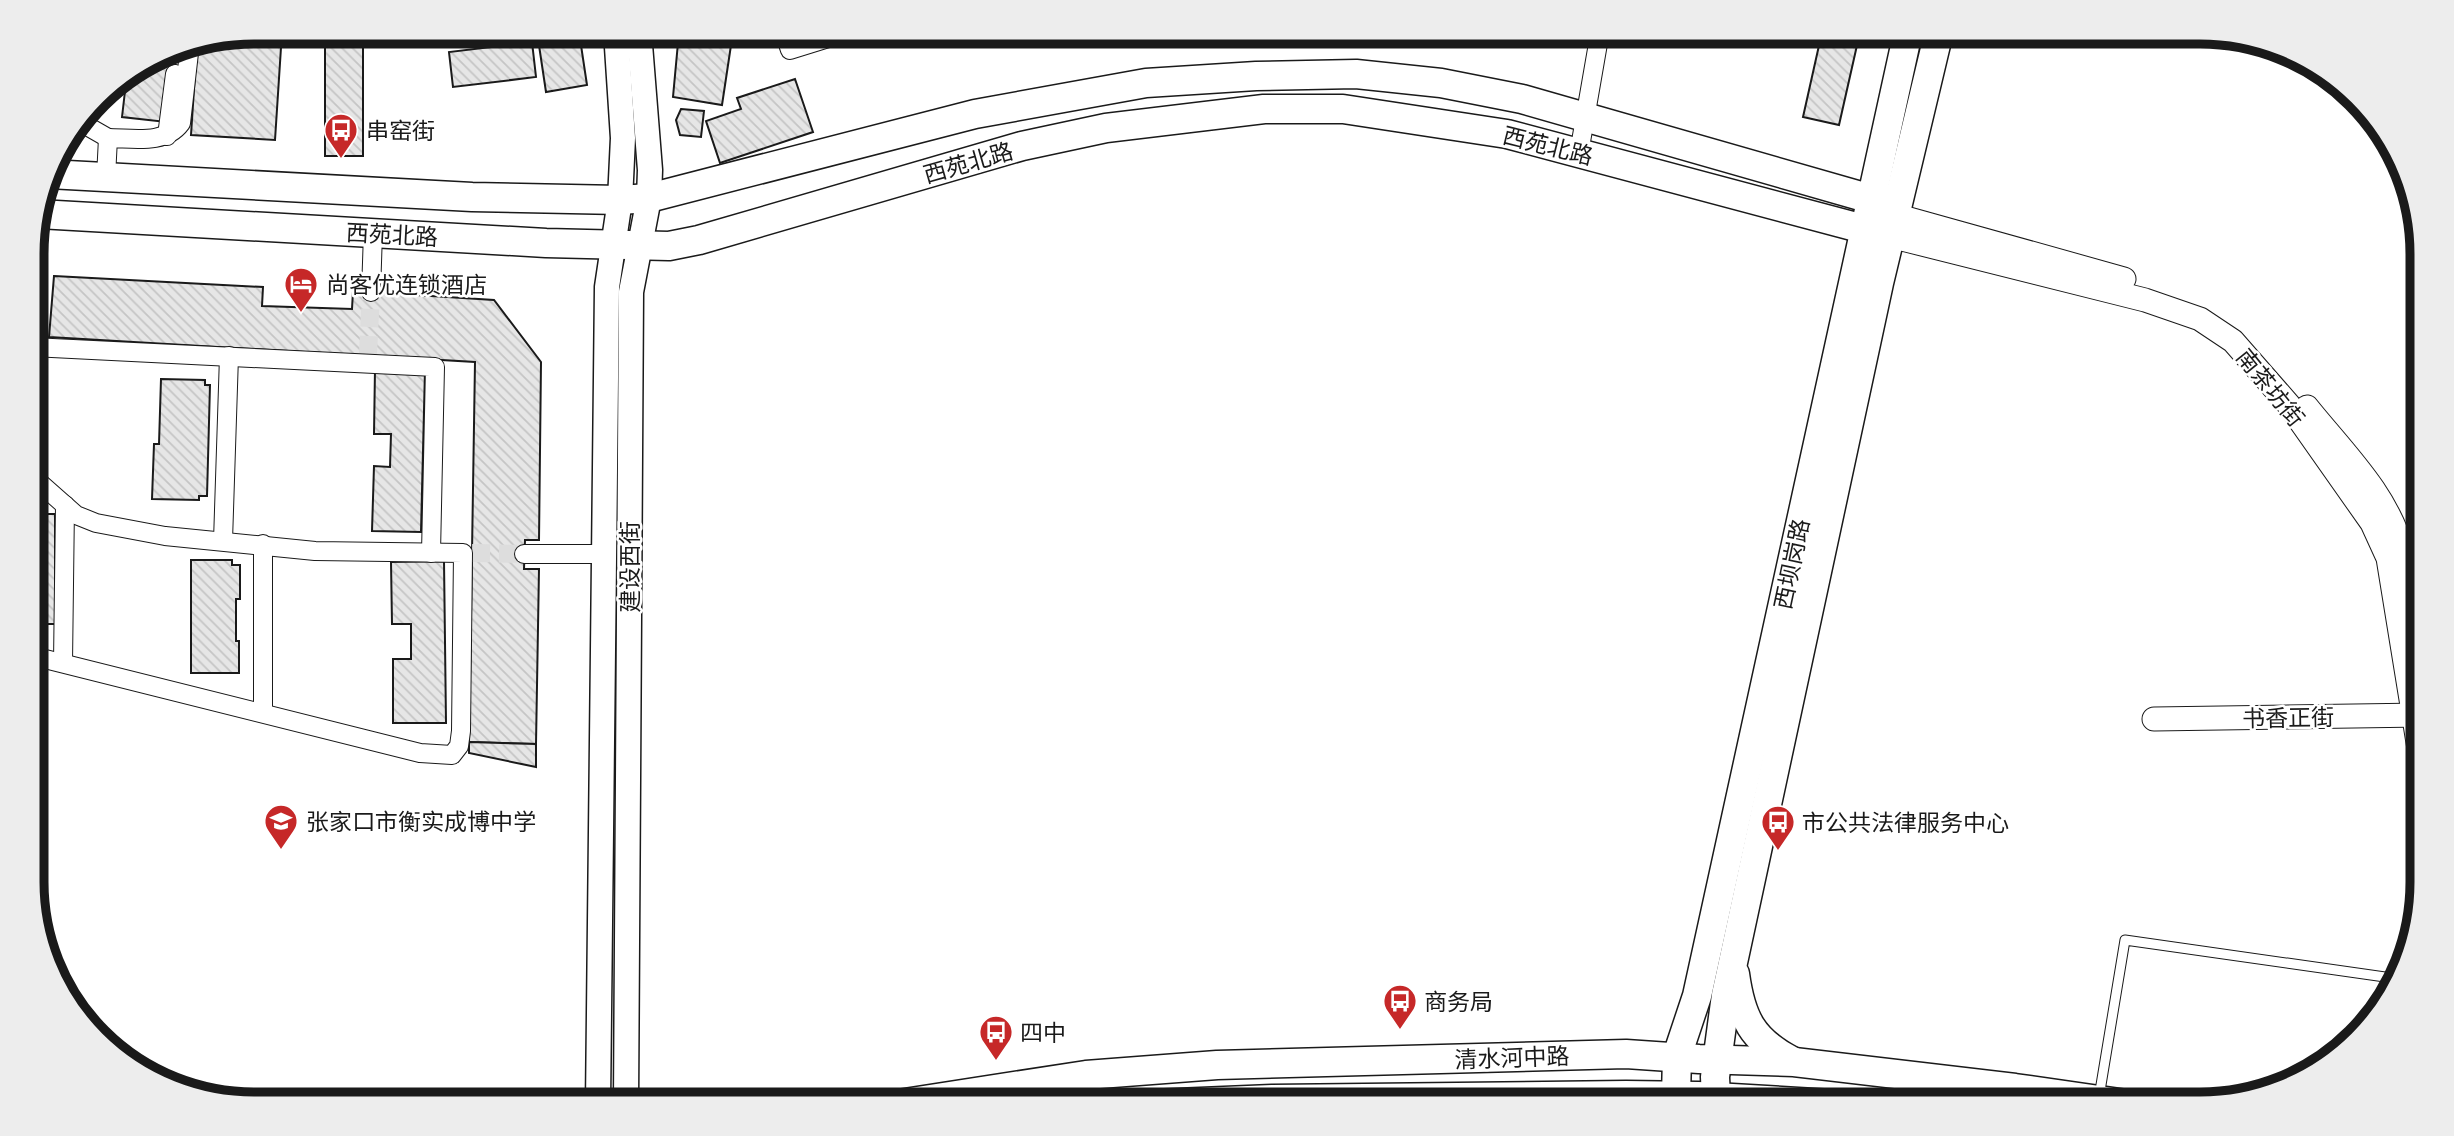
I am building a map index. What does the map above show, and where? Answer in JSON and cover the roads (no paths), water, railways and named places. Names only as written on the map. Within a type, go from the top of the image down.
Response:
[{"type":"main road","name":"建设西街","points":[[617,44],[623,138],[620,200],[631,292],[626,1092]]},
{"type":"main road","name":"建设西街","points":[[596,1092],[607,287],[649,198],[650,170],[640,44]]},
{"type":"main road","points":[[1871,199],[1905,44]]},
{"type":"main road","name":"西坝岗路","points":[[1687,1085],[1697,996],[1883,227],[1936,44]]},
{"type":"main road","name":"西苑北路","points":[[59,175],[472,197],[620,200],[649,198],[975,114],[1146,83],[1256,76],[1356,74],[1441,83],[1522,99],[1871,199],[1883,227]]},
{"type":"main road","name":"西苑北路","points":[[48,215],[669,246],[699,240],[1022,146],[1106,128],[1264,109],[1343,109],[1507,134],[1883,227]]},
{"type":"main road","name":"西坝岗路","points":[[1687,1085],[1734,961],[1883,227]]},
{"type":"main road","points":[[1734,961],[1742,1010],[1749,1027],[1774,1051],[1794,1062]]},
{"type":"main road","points":[[1626,1054],[1648,1050],[1660,1044],[1678,1026],[1697,996]]},
{"type":"main road","name":"清水河中路","points":[[976,1092],[1086,1075],[1217,1065],[1626,1054],[1687,1085],[1729,1092]]},
{"type":"main road","points":[[627,1061],[638,1092]]},
{"type":"main road","name":"清水河中路","points":[[1480,1092],[1687,1085],[1794,1062],[2035,1092]]},
{"type":"street","points":[[788,44],[790,50],[809,44]]},
{"type":"street","points":[[1579,153],[1598,44]]},
{"type":"street","points":[[87,126],[108,138],[153,138],[175,131],[181,124],[189,54]]},
{"type":"street","points":[[167,135],[176,59]]},
{"type":"street","points":[[106,177],[108,138]]},
{"type":"street","name":"南茶坊街","points":[[1883,227],[2145,300],[2200,319],[2233,341],[2288,405],[2372,523],[2388,558],[2407,579],[2410,597]]},
{"type":"street","points":[[371,292],[373,233]]},
{"type":"street","points":[[44,348],[368,359],[435,367],[431,553]]},
{"type":"street","points":[[223,541],[229,356]]},
{"type":"street","points":[[44,487],[76,515],[96,523],[165,536],[315,551],[467,553],[459,746],[452,755],[421,753],[44,659]]},
{"type":"street","points":[[63,663],[65,505]]},
{"type":"street","points":[[263,544],[263,713]]},
{"type":"street","points":[[524,554],[605,554]]},
{"type":"street","name":"南茶坊街","points":[[2407,579],[2410,616]]},
{"type":"street","name":"书香正街","points":[[2154,719],[2410,715]]},
{"type":"lane","points":[[2100,1092],[2125,940],[2387,977]]},
{"type":"tunnel","points":[[368,354],[371,292]]},
{"type":"tunnel","points":[[472,553],[524,554]]},
{"type":"place","name":"串窑街","points":[[341,160]]},
{"type":"place","name":"尚客优连锁酒店","points":[[301,314]]},
{"type":"place","name":"张家口市衡实成博中学","points":[[281,851]]},
{"type":"place","name":"市公共法律服务中心","points":[[1778,852]]},
{"type":"place","name":"商务局","points":[[1400,1031]]},
{"type":"place","name":"四中","points":[[996,1062]]}]
